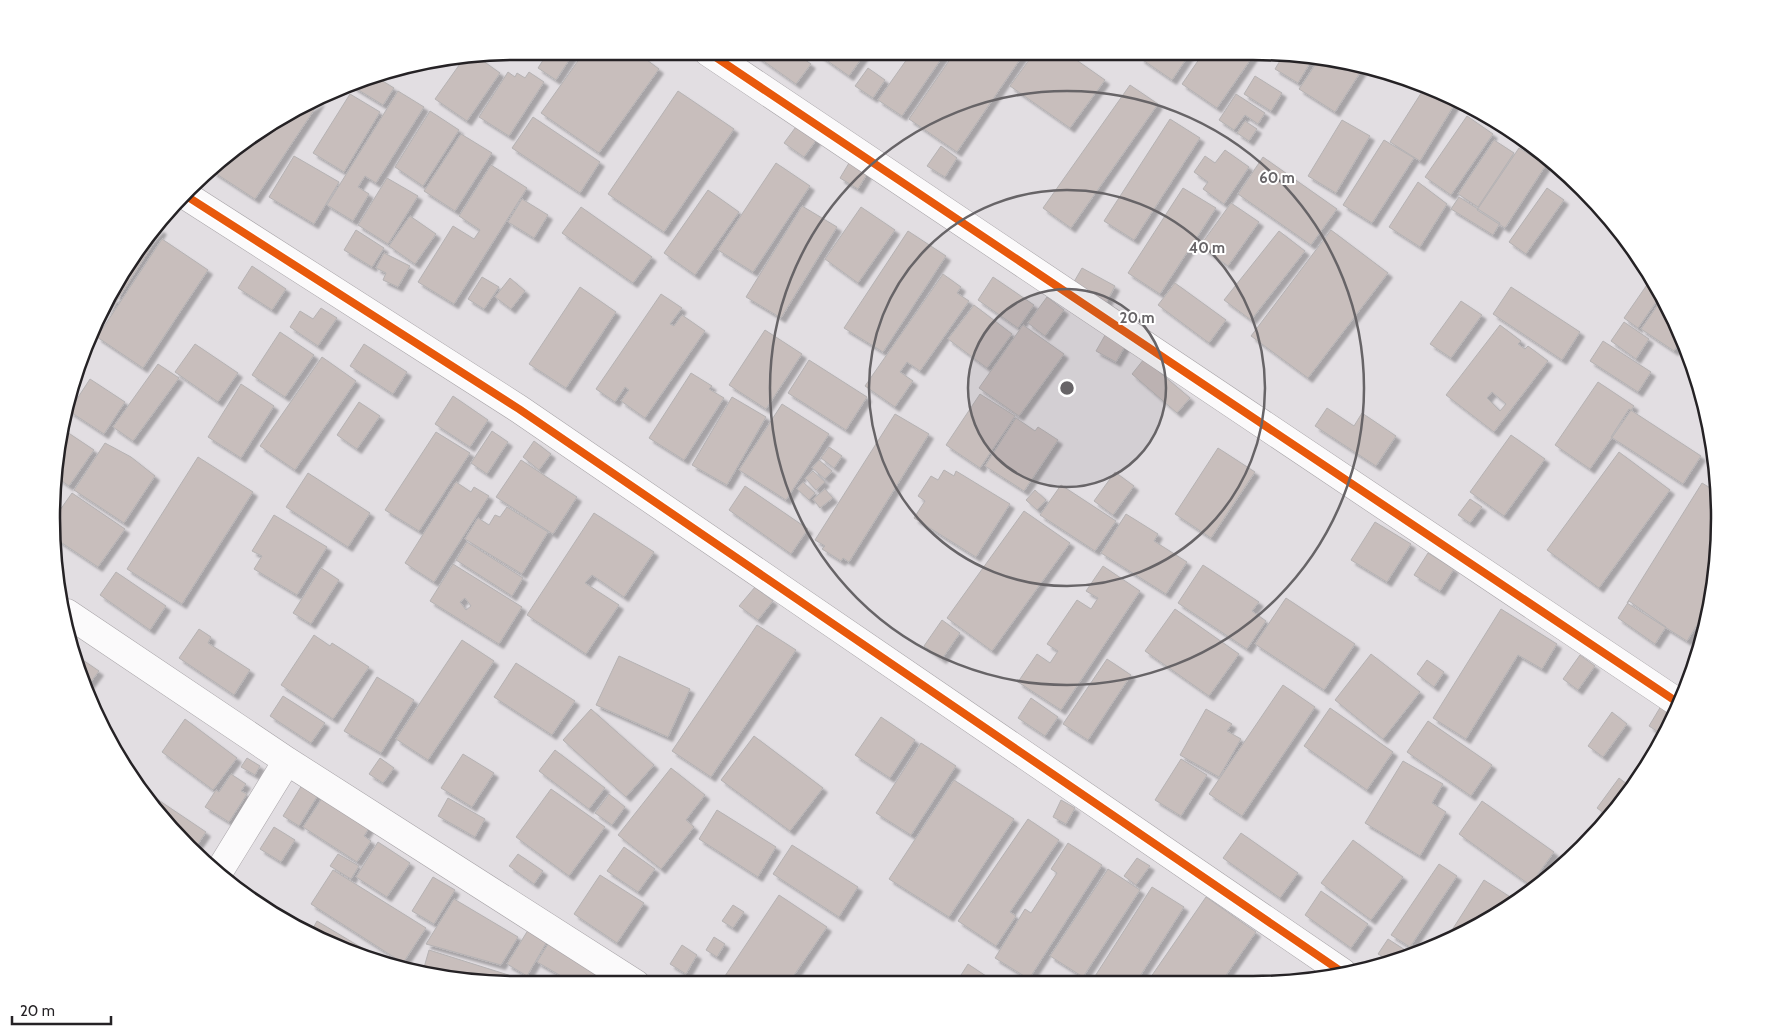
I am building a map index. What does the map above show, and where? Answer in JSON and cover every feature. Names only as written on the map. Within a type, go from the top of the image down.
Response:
[{"type":"street","points":[[720,60],[1673,699]]},
{"type":"street","points":[[190,198],[519,410],[1336,968]]},
{"type":"street","points":[[71,616],[287,761],[623,976]]},
{"type":"street","points":[[222,867],[287,761]]},
{"type":"building","points":[[543,60],[569,60],[556,80],[538,68]]},
{"type":"building","points":[[579,60],[647,60],[659,69],[599,153],[541,113]]},
{"type":"building","points":[[762,60],[805,60],[811,64],[796,84]]},
{"type":"building","points":[[826,60],[860,60],[849,76]]},
{"type":"building","points":[[906,60],[940,60],[902,116],[878,100]]},
{"type":"building","points":[[950,60],[1020,60],[957,152],[909,119]]},
{"type":"building","points":[[1029,60],[1076,60],[1105,80],[1070,128],[1010,86]]},
{"type":"building","points":[[1143,60],[1186,60],[1172,80]]},
{"type":"building","points":[[1198,60],[1250,60],[1217,108],[1182,84]]},
{"type":"building","points":[[484,61],[500,73],[467,121],[435,99],[460,64]]},
{"type":"building","points":[[1280,61],[1310,64],[1298,83],[1275,69]]},
{"type":"building","points":[[1315,64],[1360,73],[1335,112],[1299,89]]},
{"type":"building","points":[[868,68],[885,80],[873,98],[855,86]]},
{"type":"building","points":[[508,72],[515,77],[517,73],[525,78],[529,72],[544,82],[509,136],[479,117]]},
{"type":"building","points":[[1255,76],[1282,93],[1271,111],[1244,94]]},
{"type":"building","points":[[382,81],[394,88],[383,105],[357,89]]},
{"type":"building","points":[[1130,85],[1158,104],[1071,228],[1043,208]]},
{"type":"building","points":[[398,91],[424,107],[376,183],[365,176],[358,187],[369,194],[353,221],[327,205]]},
{"type":"building","points":[[678,91],[734,129],[664,232],[608,194]]},
{"type":"building","points":[[1422,92],[1454,106],[1420,161],[1390,142]]},
{"type":"building","points":[[350,94],[380,112],[344,172],[313,153]]},
{"type":"building","points":[[1236,94],[1265,113],[1258,124],[1245,115],[1234,130],[1219,120]]},
{"type":"building","points":[[316,106],[255,199],[216,174],[264,137]]},
{"type":"building","points":[[430,111],[459,130],[423,186],[395,167]]},
{"type":"building","points":[[1467,116],[1493,134],[1451,195],[1425,177]]},
{"type":"building","points":[[533,117],[600,162],[580,193],[512,148]]},
{"type":"building","points":[[1170,119],[1200,138],[1134,240],[1104,221]]},
{"type":"building","points":[[1342,120],[1370,136],[1336,193],[1308,176]]},
{"type":"building","points":[[1245,121],[1257,129],[1249,141],[1237,133]]},
{"type":"building","points":[[798,124],[817,139],[804,157],[784,143]]},
{"type":"building","points":[[461,134],[492,153],[455,211],[424,191]]},
{"type":"building","points":[[1384,140],[1414,158],[1372,223],[1343,205]]},
{"type":"building","points":[[1494,140],[1514,153],[1478,207],[1458,194]]},
{"type":"building","points":[[941,146],[957,158],[945,177],[927,166]]},
{"type":"building","points":[[1519,148],[1545,166],[1505,228],[1477,210]]},
{"type":"building","points":[[1225,150],[1249,167],[1224,204],[1203,189],[1208,182],[1194,172],[1205,156],[1215,163]]},
{"type":"building","points":[[294,156],[339,182],[314,224],[269,197]]},
{"type":"building","points":[[1263,157],[1337,209],[1311,245],[1238,194]]},
{"type":"building","points":[[852,158],[870,169],[858,189],[840,178]]},
{"type":"building","points":[[776,163],[810,186],[753,272],[718,250]]},
{"type":"building","points":[[491,165],[527,188],[454,304],[418,282],[453,226],[474,239],[480,230],[459,216]]},
{"type":"building","points":[[387,178],[418,196],[388,244],[358,225]]},
{"type":"building","points":[[1418,182],[1447,204],[1420,247],[1389,227]]},
{"type":"building","points":[[1183,188],[1216,208],[1160,294],[1128,273]]},
{"type":"building","points":[[1547,188],[1564,200],[1526,254],[1509,242]]},
{"type":"building","points":[[708,190],[739,212],[695,275],[664,253]]},
{"type":"building","points":[[1459,197],[1500,223],[1493,235],[1451,209]]},
{"type":"building","points":[[522,199],[548,215],[534,238],[508,222]]},
{"type":"building","points":[[1231,203],[1259,222],[1228,266],[1200,246]]},
{"type":"building","points":[[802,206],[837,227],[781,318],[746,297]]},
{"type":"building","points":[[581,207],[652,257],[633,283],[562,233]]},
{"type":"building","points":[[861,207],[895,230],[858,283],[825,259]]},
{"type":"building","points":[[410,216],[436,234],[415,264],[389,246]]},
{"type":"building","points":[[356,230],[384,248],[372,267],[344,250]]},
{"type":"building","points":[[1331,230],[1388,273],[1308,378],[1251,336]]},
{"type":"building","points":[[908,231],[946,256],[883,352],[844,328]]},
{"type":"building","points":[[1279,231],[1305,251],[1251,320],[1224,300]]},
{"type":"building","points":[[161,232],[105,319],[121,289]]},
{"type":"building","points":[[162,239],[208,270],[143,368],[97,337]]},
{"type":"building","points":[[384,253],[410,266],[398,287],[383,280],[386,273],[376,268]]},
{"type":"building","points":[[252,266],[286,289],[272,310],[238,288]]},
{"type":"building","points":[[1082,268],[1115,286],[1105,305],[1071,287]]},
{"type":"building","points":[[943,274],[961,287],[957,293],[969,301],[920,371],[907,362],[900,372],[913,381],[895,407],[865,386]]},
{"type":"building","points":[[482,277],[499,287],[484,309],[468,299]]},
{"type":"building","points":[[993,277],[1034,305],[1018,328],[978,300]]},
{"type":"building","points":[[510,278],[525,291],[511,309],[495,297]]},
{"type":"building","points":[[1175,283],[1226,320],[1209,343],[1158,305]]},
{"type":"building","points":[[1647,285],[1657,301],[1638,328],[1624,318]]},
{"type":"building","points":[[580,287],[616,312],[566,388],[529,364]]},
{"type":"building","points":[[1511,287],[1580,332],[1562,360],[1493,314]]},
{"type":"building","points":[[661,294],[682,308],[670,324],[674,326],[682,315],[705,331],[645,418],[621,401],[629,390],[625,387],[615,402],[596,389]]},
{"type":"building","points":[[1047,297],[1064,310],[1045,336],[1028,323]]},
{"type":"building","points":[[1461,301],[1482,315],[1451,358],[1430,344]]},
{"type":"building","points":[[1658,304],[1677,346],[1674,351],[1641,329]]},
{"type":"building","points":[[974,305],[1012,334],[987,368],[948,339]]},
{"type":"building","points":[[321,308],[337,318],[318,346],[290,327],[300,311],[313,319]]},
{"type":"building","points":[[1624,322],[1649,339],[1636,359],[1611,341]]},
{"type":"building","points":[[1023,325],[1064,354],[1019,416],[979,388]]},
{"type":"building","points":[[1500,325],[1521,341],[1518,344],[1525,349],[1528,346],[1548,361],[1494,432],[1446,395]],"holes":[[[1492,392],[1506,404],[1500,411],[1487,398]]]},
{"type":"building","points":[[765,330],[802,354],[766,409],[729,385]]},
{"type":"building","points":[[1108,330],[1128,341],[1116,362],[1096,351]]},
{"type":"building","points":[[280,332],[314,355],[285,397],[252,375]]},
{"type":"building","points":[[1603,341],[1651,372],[1638,392],[1590,361]]},
{"type":"building","points":[[195,344],[238,373],[218,402],[175,372]]},
{"type":"building","points":[[364,344],[407,372],[393,394],[350,366]]},
{"type":"building","points":[[322,357],[356,381],[295,470],[260,446]]},
{"type":"building","points":[[1144,359],[1190,398],[1177,413],[1132,374]]},
{"type":"building","points":[[809,360],[867,397],[846,430],[788,393]]},
{"type":"building","points":[[158,364],[179,378],[133,441],[113,427]]},
{"type":"building","points":[[691,373],[712,386],[709,389],[724,398],[684,460],[649,438]]},
{"type":"building","points":[[90,379],[125,402],[104,434],[73,413],[76,401]]},
{"type":"building","points":[[1598,382],[1634,406],[1590,469],[1555,445]]},
{"type":"building","points":[[241,384],[274,406],[241,458],[208,437]]},
{"type":"building","points":[[980,394],[1015,416],[980,468],[946,445]]},
{"type":"building","points":[[453,396],[488,420],[470,447],[435,424]]},
{"type":"building","points":[[732,397],[766,417],[727,485],[692,465]]},
{"type":"building","points":[[359,402],[380,416],[357,449],[337,435]]},
{"type":"building","points":[[782,404],[829,434],[786,500],[739,470]]},
{"type":"building","points":[[1327,408],[1354,426],[1362,413],[1396,436],[1376,466],[1315,426]]},
{"type":"building","points":[[1629,409],[1701,456],[1683,484],[1611,437]]},
{"type":"building","points":[[895,414],[929,434],[849,562],[843,558],[841,561],[822,549],[825,546],[815,540]]},
{"type":"building","points":[[1016,418],[1035,431],[1038,427],[1058,440],[1024,491],[985,466]]},
{"type":"building","points":[[492,431],[508,442],[487,474],[471,463]]},
{"type":"building","points":[[436,432],[470,453],[419,531],[385,510]]},
{"type":"building","points":[[68,433],[94,450],[69,486],[62,481]]},
{"type":"building","points":[[1511,435],[1545,459],[1504,516],[1470,492]]},
{"type":"building","points":[[534,441],[551,454],[539,470],[523,457]]},
{"type":"building","points":[[105,443],[131,457],[155,476],[124,523],[74,490]]},
{"type":"building","points":[[829,447],[842,456],[834,468],[821,458]]},
{"type":"building","points":[[1218,448],[1255,472],[1211,538],[1175,514]]},
{"type":"building","points":[[1619,452],[1670,490],[1599,588],[1547,550]]},
{"type":"building","points":[[198,457],[253,492],[182,604],[127,569]]},
{"type":"building","points":[[521,460],[577,497],[553,534],[496,497]]},
{"type":"building","points":[[819,460],[832,471],[825,479],[812,468]]},
{"type":"building","points":[[944,470],[954,476],[956,471],[1010,504],[976,557],[914,518],[925,501],[918,496],[931,476],[938,480]]},
{"type":"building","points":[[813,471],[825,482],[816,490],[805,478]]},
{"type":"building","points":[[1115,472],[1134,486],[1113,515],[1094,501]]},
{"type":"building","points":[[308,473],[370,513],[348,547],[286,507]]},
{"type":"building","points":[[456,482],[471,492],[474,487],[489,496],[434,582],[405,563]]},
{"type":"building","points":[[803,482],[815,493],[809,500],[797,489]]},
{"type":"building","points":[[1702,483],[1710,488],[1711,518],[1707,578],[1698,623],[1687,641],[1627,603]]},
{"type":"building","points":[[1061,485],[1116,521],[1095,551],[1040,515]]},
{"type":"building","points":[[745,486],[808,529],[791,554],[729,510]]},
{"type":"building","points":[[825,489],[833,498],[820,508],[813,499]]},
{"type":"building","points":[[1035,490],[1046,500],[1037,510],[1026,500]]},
{"type":"building","points":[[72,493],[125,529],[98,567],[61,542],[60,510]]},
{"type":"building","points":[[1470,499],[1482,507],[1470,523],[1458,515]]},
{"type":"building","points":[[507,507],[548,532],[522,574],[465,539],[478,518],[489,525],[495,515],[500,517]]},
{"type":"building","points":[[1024,511],[1070,543],[992,651],[947,618]]},
{"type":"building","points":[[594,513],[654,552],[624,597],[592,575],[585,583],[619,605],[586,654],[527,615]]},
{"type":"building","points":[[1126,514],[1158,534],[1154,541],[1187,562],[1166,594],[1101,553]]},
{"type":"building","points":[[274,515],[327,547],[297,595],[254,569],[262,556],[252,551]]},
{"type":"building","points":[[1375,522],[1411,544],[1387,582],[1351,560]]},
{"type":"building","points":[[467,542],[523,578],[512,596],[456,560]]},
{"type":"building","points":[[1428,553],[1454,569],[1440,591],[1414,575]]},
{"type":"building","points":[[453,564],[522,607],[499,644],[430,601]],"holes":[[[465,598],[471,606],[466,610],[460,602]]]},
{"type":"building","points":[[1203,565],[1259,602],[1252,611],[1266,621],[1247,649],[1178,603]]},
{"type":"building","points":[[1103,566],[1140,591],[1061,710],[1018,682],[1037,654],[1050,663],[1058,651],[1047,644],[1077,600],[1091,609],[1098,598],[1086,591]]},
{"type":"building","points":[[321,568],[339,580],[311,624],[293,613]]},
{"type":"building","points":[[116,572],[166,606],[150,630],[100,595]]},
{"type":"building","points":[[755,587],[773,601],[758,620],[739,606]]},
{"type":"building","points":[[1286,598],[1355,644],[1324,690],[1255,644]]},
{"type":"building","points":[[1629,601],[1666,627],[1655,644],[1618,618]]},
{"type":"building","points":[[1175,609],[1239,654],[1209,696],[1145,651]]},
{"type":"building","points":[[1501,609],[1557,644],[1542,669],[1518,655],[1466,739],[1433,718]]},
{"type":"building","points":[[942,620],[960,633],[942,659],[924,646]]},
{"type":"building","points":[[757,625],[796,650],[711,777],[672,751]]},
{"type":"building","points":[[199,629],[211,637],[208,643],[250,670],[234,695],[179,658]]},
{"type":"building","points":[[314,635],[330,646],[332,643],[369,667],[333,719],[281,685]]},
{"type":"building","points":[[462,640],[494,661],[428,760],[396,739]]},
{"type":"building","points":[[1371,654],[1420,692],[1383,739],[1335,700]]},
{"type":"building","points":[[1580,655],[1595,666],[1578,690],[1563,679]]},
{"type":"building","points":[[619,656],[690,689],[668,737],[596,705]]},
{"type":"building","points":[[1107,659],[1131,675],[1088,740],[1063,724]]},
{"type":"building","points":[[82,660],[99,671],[91,682]]},
{"type":"building","points":[[1427,660],[1444,672],[1434,687],[1417,674]]},
{"type":"building","points":[[516,663],[575,701],[552,735],[494,697]]},
{"type":"building","points":[[377,677],[414,700],[381,753],[344,731]]},
{"type":"building","points":[[1283,685],[1315,707],[1242,816],[1209,794]]},
{"type":"building","points":[[283,696],[325,723],[311,743],[270,716]]},
{"type":"building","points":[[1031,698],[1058,717],[1045,736],[1018,718]]},
{"type":"building","points":[[1661,706],[1669,710],[1658,732],[1649,726]]},
{"type":"building","points":[[1330,708],[1393,752],[1367,790],[1304,746]]},
{"type":"building","points":[[591,709],[654,765],[626,797],[563,740]]},
{"type":"building","points":[[1206,709],[1232,724],[1227,731],[1241,739],[1219,777],[1180,755]]},
{"type":"building","points":[[1612,712],[1627,724],[1603,757],[1588,746]]},
{"type":"building","points":[[881,717],[915,740],[890,778],[855,755]]},
{"type":"building","points":[[185,719],[237,758],[213,790],[162,752]]},
{"type":"building","points":[[1428,721],[1492,765],[1471,796],[1407,752]]},
{"type":"building","points":[[754,736],[823,788],[790,831],[721,780]]},
{"type":"building","points":[[921,743],[956,766],[911,835],[876,813]]},
{"type":"building","points":[[555,750],[605,788],[589,809],[539,771]]},
{"type":"building","points":[[463,754],[494,773],[472,807],[441,788]]},
{"type":"building","points":[[247,758],[260,766],[255,775],[241,767]]},
{"type":"building","points":[[380,758],[394,768],[383,783],[369,774]]},
{"type":"building","points":[[1181,759],[1207,775],[1181,816],[1155,800]]},
{"type":"building","points":[[1403,761],[1443,784],[1432,803],[1446,812],[1420,856],[1365,823]]},
{"type":"building","points":[[671,768],[705,795],[686,820],[694,827],[661,869],[618,835]]},
{"type":"building","points":[[231,774],[246,784],[241,791],[247,794],[229,822],[205,807],[216,790],[219,792]]},
{"type":"building","points":[[1619,778],[1626,783],[1603,813],[1597,808]]},
{"type":"building","points":[[954,780],[1014,819],[949,917],[889,879]]},
{"type":"building","points":[[302,785],[318,795],[299,826],[283,816]]},
{"type":"building","points":[[551,789],[605,827],[569,876],[516,837]]},
{"type":"building","points":[[609,794],[625,807],[612,825],[595,813]]},
{"type":"building","points":[[324,795],[371,825],[364,836],[371,841],[357,862],[303,827]]},
{"type":"building","points":[[448,798],[485,819],[475,837],[438,816]]},
{"type":"building","points":[[156,799],[206,832],[197,845]]},
{"type":"building","points":[[1061,800],[1075,808],[1066,824],[1053,817]]},
{"type":"building","points":[[1482,801],[1554,852],[1534,879],[1528,884],[1459,834]]},
{"type":"building","points":[[717,810],[776,847],[758,877],[699,839]]},
{"type":"building","points":[[1028,819],[1059,840],[1010,912],[1016,916],[996,946],[958,921]]},
{"type":"building","points":[[274,827],[295,840],[281,862],[260,849]]},
{"type":"building","points":[[1241,833],[1298,873],[1280,898],[1223,858]]},
{"type":"building","points":[[1353,840],[1403,877],[1371,920],[1321,883]]},
{"type":"building","points":[[378,842],[410,863],[387,897],[356,877]]},
{"type":"building","points":[[1068,843],[1102,865],[1031,976],[1024,976],[995,958],[1025,909],[1031,913],[1057,873],[1051,869]]},
{"type":"building","points":[[792,845],[858,887],[839,917],[773,874]]},
{"type":"building","points":[[624,847],[655,869],[638,892],[607,871]]},
{"type":"building","points":[[338,854],[359,866],[351,879],[330,866]]},
{"type":"building","points":[[518,854],[543,871],[534,884],[509,866]]},
{"type":"building","points":[[1137,858],[1150,866],[1136,885],[1124,876]]},
{"type":"building","points":[[1439,864],[1457,876],[1410,947],[1391,935]]},
{"type":"building","points":[[1108,869],[1140,890],[1084,976],[1050,956]]},
{"type":"building","points":[[333,870],[426,928],[404,961],[398,960],[311,904]]},
{"type":"building","points":[[600,875],[644,903],[617,943],[574,914]]},
{"type":"building","points":[[433,877],[455,890],[434,924],[412,911]]},
{"type":"building","points":[[1484,880],[1510,897],[1482,915],[1451,931]]},
{"type":"building","points":[[1152,887],[1184,907],[1140,976],[1095,976]]},
{"type":"building","points":[[1321,891],[1368,924],[1351,948],[1305,915]]},
{"type":"building","points":[[779,895],[827,927],[793,976],[725,976]]},
{"type":"building","points":[[1206,897],[1256,932],[1226,976],[1152,976]]},
{"type":"building","points":[[454,899],[518,937],[501,965],[426,944]]},
{"type":"building","points":[[733,905],[744,912],[733,928],[722,921]]},
{"type":"building","points":[[317,921],[364,949],[343,941],[313,928]]},
{"type":"building","points":[[530,927],[549,938],[527,976],[507,964]]},
{"type":"building","points":[[553,936],[601,965],[595,976],[561,976],[537,962]]},
{"type":"building","points":[[714,937],[725,944],[717,957],[706,950]]},
{"type":"building","points":[[1388,939],[1405,950],[1383,957],[1378,954]]},
{"type":"building","points":[[682,945],[697,955],[686,974],[670,964]]},
{"type":"building","points":[[429,950],[511,976],[458,972],[424,966]]},
{"type":"building","points":[[968,964],[986,976],[960,976]]},
{"type":"cycle path","points":[[720,60],[1673,699]]},
{"type":"cycle path","points":[[190,198],[519,409],[1336,968]]}]
